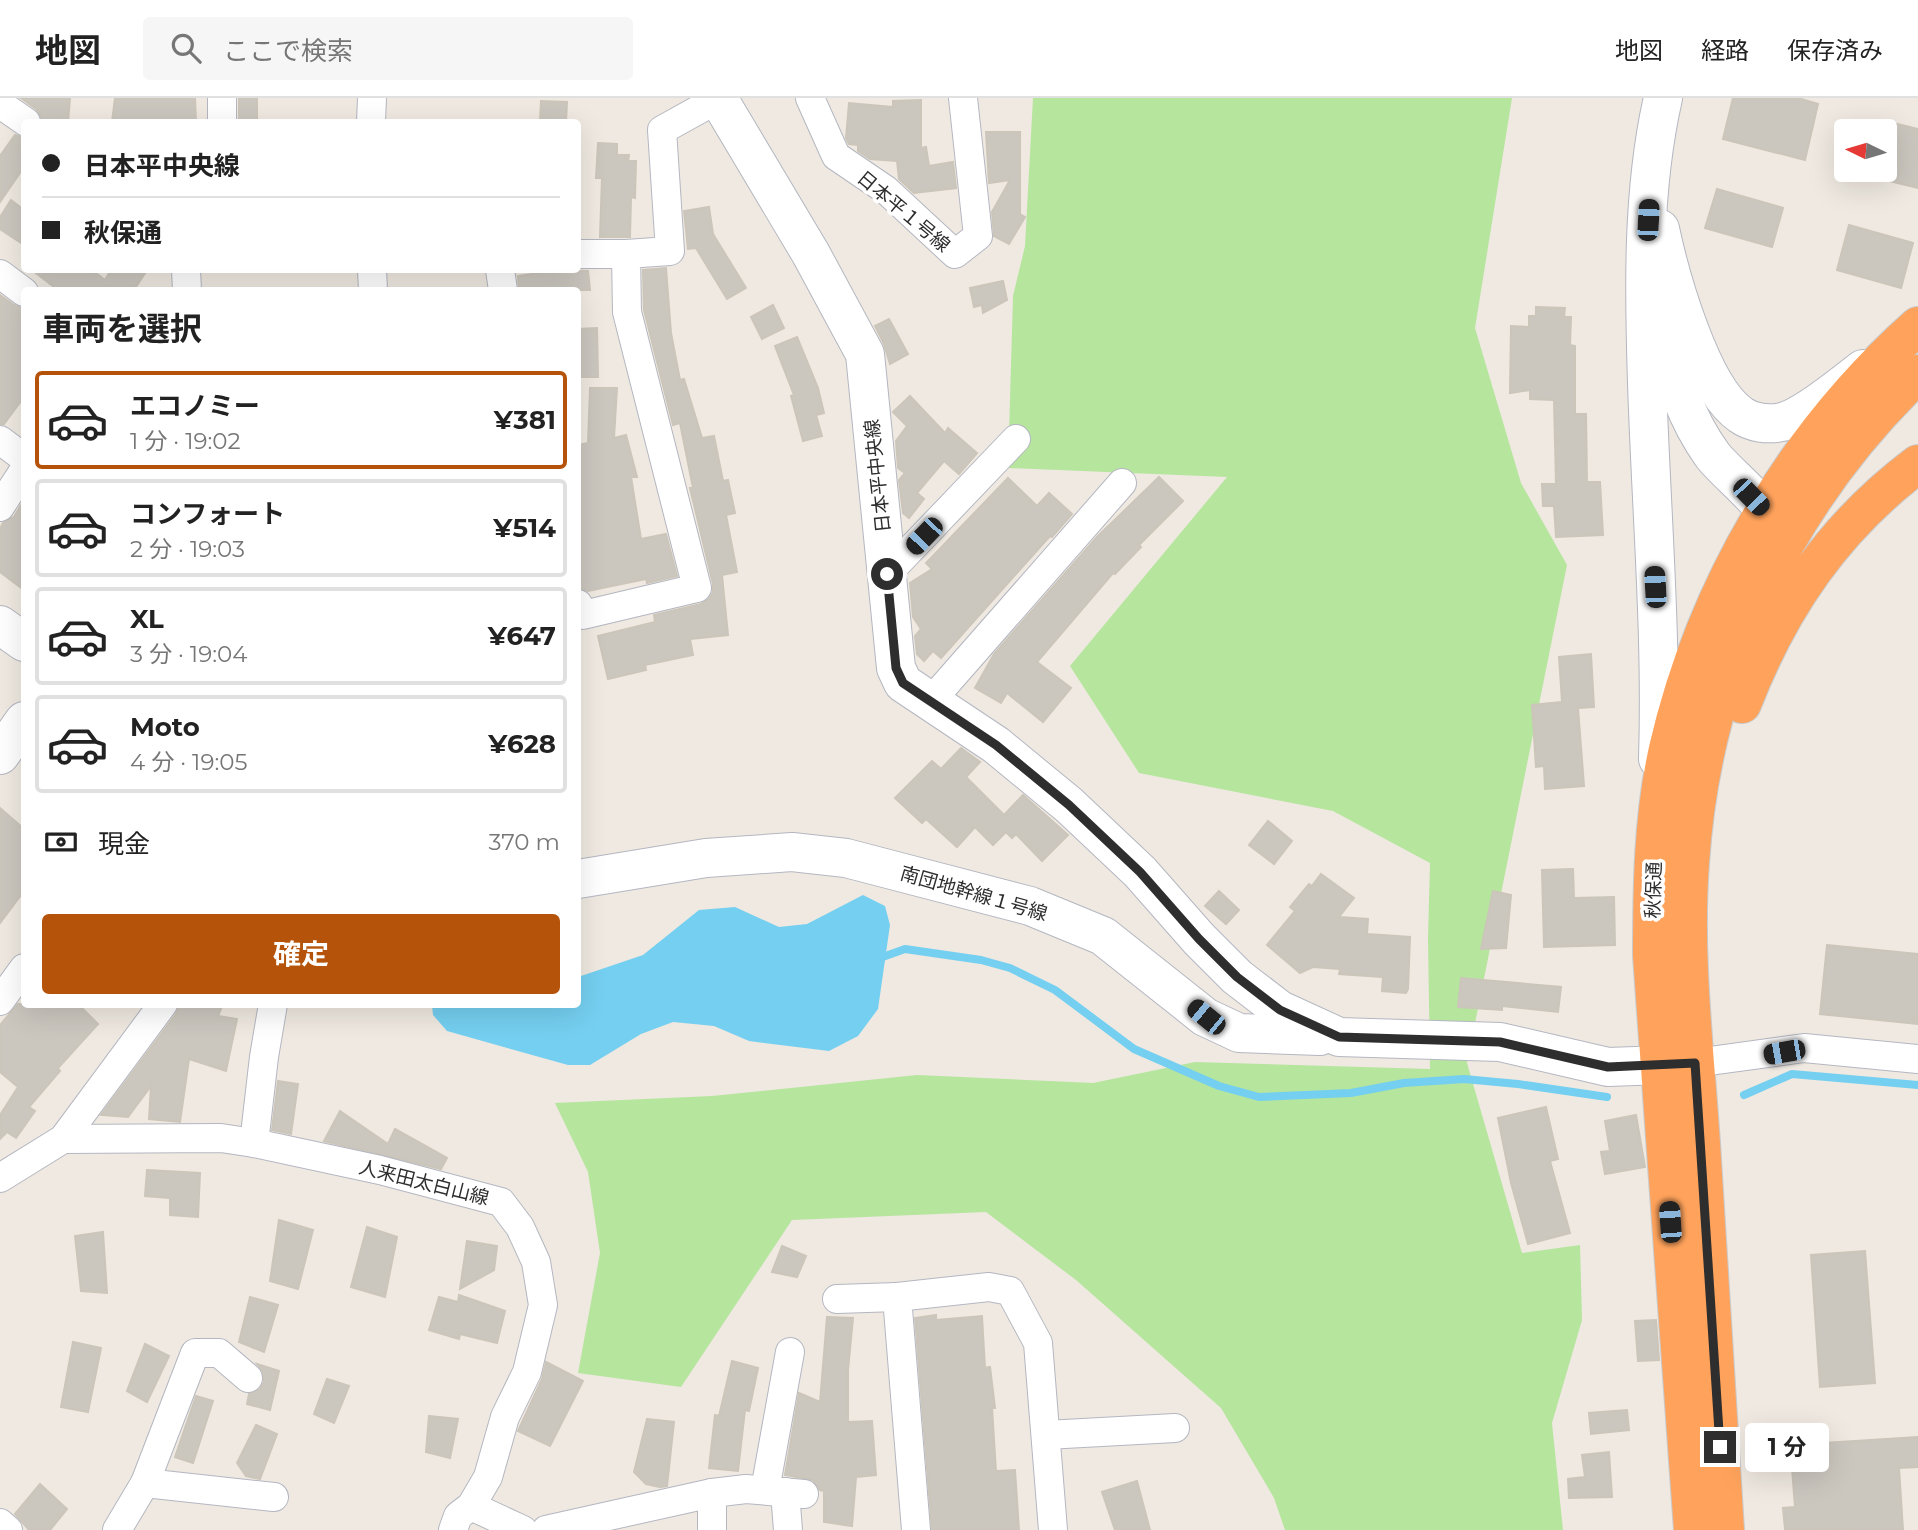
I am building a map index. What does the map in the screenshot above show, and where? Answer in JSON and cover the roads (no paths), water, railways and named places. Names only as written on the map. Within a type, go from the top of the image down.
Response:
[{"type":"highway","name":"秋保通","points":[[1725,1530],[1678,1064],[1652,955],[1654,859],[1659,802],[1668,749],[1683,696],[1720,597],[1765,511],[1854,389],[1910,349]]},
{"type":"highway","name":"秋保通","points":[[1693,1530],[1678,1064],[1689,966],[1690,861],[1703,763],[1714,714],[1730,664],[1773,565],[1801,515],[1862,431],[1910,349]]},
{"type":"highway","points":[[1689,966],[1694,911],[1710,815],[1737,719],[1755,671],[1787,610],[1825,551],[1856,516],[1918,464]]},
{"type":"street","points":[[222,98],[222,119]]},
{"type":"street","points":[[371,119],[372,98]]},
{"type":"street","points":[[581,254],[670,251],[662,130],[718,98]]},
{"type":"street","name":"日本平中央線","points":[[718,98],[811,254],[865,354],[896,668],[903,683],[996,745],[1069,805],[1140,872],[1199,939],[1237,977],[1280,1010],[1339,1037],[1500,1042],[1608,1067],[1678,1064]]},
{"type":"street","name":"日本平１号線","points":[[810,98],[836,156],[886,190],[955,254],[978,236],[963,98]]},
{"type":"street","points":[[1654,859],[1660,696],[1645,297],[1650,195],[1663,98]]},
{"type":"street","points":[[0,104],[22,119]]},
{"type":"street","points":[[1655,144],[1660,287],[1673,374],[1682,403],[1696,432],[1715,459],[1765,511],[1773,565]]},
{"type":"street","points":[[1655,196],[1665,249],[1683,313],[1715,383],[1739,414],[1752,421],[1767,424],[1784,422],[1910,349]]},
{"type":"street","points":[[581,611],[583,615],[697,588],[627,312],[626,254]]},
{"type":"street","points":[[0,274],[21,290]]},
{"type":"street","points":[[887,574],[1016,439]]},
{"type":"street","points":[[0,440],[21,456]]},
{"type":"street","points":[[0,507],[21,475]]},
{"type":"street","points":[[930,702],[1122,483]]},
{"type":"street","points":[[0,625],[21,640]]},
{"type":"street","points":[[0,755],[21,725]]},
{"type":"street","name":"南団地幹線１号線","points":[[581,879],[706,858],[792,852],[846,858],[1030,906],[1103,936],[1206,1017],[1239,1033],[1339,1037]]},
{"type":"street","points":[[0,1001],[21,972]]},
{"type":"street","points":[[0,1178],[64,1139],[160,1008]]},
{"type":"street","points":[[254,1143],[272,1008]]},
{"type":"street","points":[[1678,1064],[1804,1048],[1918,1059]]},
{"type":"street","name":"人来田太白山線","points":[[64,1139],[221,1138],[380,1170],[501,1202],[520,1227],[536,1262],[543,1305],[527,1372],[505,1417],[488,1476],[471,1506],[458,1516],[453,1530]]},
{"type":"street","points":[[836,1299],[897,1297],[989,1287],[1010,1291],[1038,1343],[1053,1530]]},
{"type":"street","points":[[897,1297],[916,1530]]},
{"type":"street","points":[[788,1530],[785,1492],[790,1352]]},
{"type":"street","points":[[117,1530],[145,1483],[195,1353],[219,1353],[248,1378]]},
{"type":"street","points":[[1046,1435],[1175,1428]]},
{"type":"street","points":[[145,1483],[274,1497]]},
{"type":"street","points":[[546,1530],[712,1493],[746,1489],[785,1492]]},
{"type":"street","points":[[712,1493],[712,1530]]},
{"type":"street","points":[[471,1506],[523,1530]]},
{"type":"street","points":[[0,1523],[8,1530]]},
{"type":"water","points":[[863,895],[885,906],[890,925],[878,1009],[858,1036],[829,1051],[749,1041],[714,1026],[673,1022],[641,1034],[590,1065],[568,1065],[447,1031],[433,1015],[432,1008],[581,1008],[581,976],[643,955],[699,910],[735,907],[779,927],[807,924]]},
{"type":"waterway","points":[[877,959],[905,949],[981,960],[1010,968],[1055,990],[1134,1049],[1219,1086],[1259,1097],[1351,1093],[1404,1083],[1464,1079],[1607,1097]]},
{"type":"waterway","points":[[1744,1095],[1792,1074],[1918,1085]]}]
